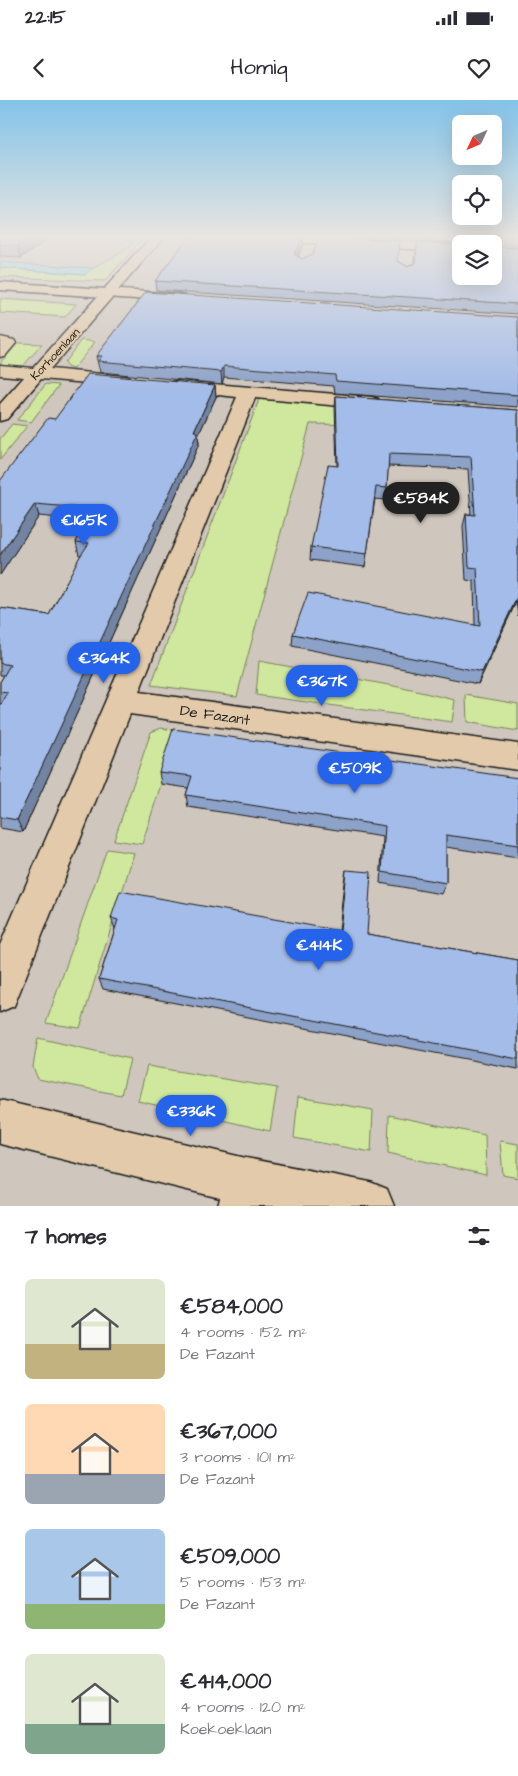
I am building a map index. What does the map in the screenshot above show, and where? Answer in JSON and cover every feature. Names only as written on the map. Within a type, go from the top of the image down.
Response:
[{"type":"street","points":[[26,288],[197,299]]},
{"type":"street","name":"Korhoenlaan","points":[[0,415],[36,373],[116,288]]},
{"type":"street","points":[[0,342],[8,343],[0,352]]},
{"type":"street","points":[[0,370],[145,383]]},
{"type":"street","points":[[163,385],[388,404]]},
{"type":"street","points":[[0,992],[248,393]]},
{"type":"street","name":"De Fazant","points":[[120,701],[518,757]]},
{"type":"street","points":[[0,1122],[244,1194],[370,1206]]},
{"type":"green space","points":[[0,299],[76,304],[65,317],[0,313]]},
{"type":"green space","points":[[81,340],[95,342],[73,369],[67,367],[64,363]]},
{"type":"green space","points":[[18,343],[42,344],[23,366],[6,366],[0,363]]},
{"type":"green space","points":[[46,384],[59,385],[31,422],[17,420]]},
{"type":"green space","points":[[260,397],[518,418],[456,426],[310,424],[237,696],[151,685]]},
{"type":"green space","points":[[12,424],[27,426],[0,460],[0,439]]},
{"type":"green space","points":[[259,661],[394,686],[455,700],[452,722],[256,695]]},
{"type":"green space","points":[[466,695],[518,704],[518,731],[467,722]]},
{"type":"green space","points":[[161,728],[178,731],[142,844],[114,840],[151,732]]},
{"type":"green space","points":[[107,849],[134,853],[80,1028],[46,1023]]},
{"type":"green space","points":[[38,1038],[130,1059],[121,1095],[38,1079],[33,1067]]},
{"type":"green space","points":[[147,1066],[277,1088],[270,1131],[138,1101]]},
{"type":"green space","points":[[298,1097],[373,1110],[371,1152],[294,1138]]},
{"type":"green space","points":[[389,1115],[485,1135],[486,1175],[388,1153]]},
{"type":"green space","points":[[500,1141],[518,1144],[518,1178],[503,1175]]},
{"type":"building","points":[[259,288],[518,288],[518,304]]},
{"type":"building","points":[[146,292],[518,317],[518,395],[336,381],[335,375],[224,366],[221,372],[98,361],[102,356],[96,356]]},
{"type":"building","points":[[88,374],[215,385],[194,431],[198,432],[17,820],[0,817],[0,706],[8,693],[0,692],[0,682],[10,665],[0,663],[0,608],[49,615],[89,543],[76,542],[94,509],[35,504],[0,555],[0,481],[48,418],[55,419]]},
{"type":"building","points":[[336,396],[518,410],[518,595],[482,672],[293,634],[308,593],[480,626],[477,568],[469,567],[466,514],[475,515],[471,457],[389,454],[387,488],[376,487],[367,554],[311,547],[328,465],[338,466]]},
{"type":"building","points":[[173,729],[518,778],[518,845],[446,835],[446,883],[382,872],[385,826],[186,795],[192,776],[159,772]]},
{"type":"building","points":[[346,870],[371,872],[367,934],[518,960],[518,1059],[99,979],[118,920],[111,918],[120,891],[340,931]]}]
